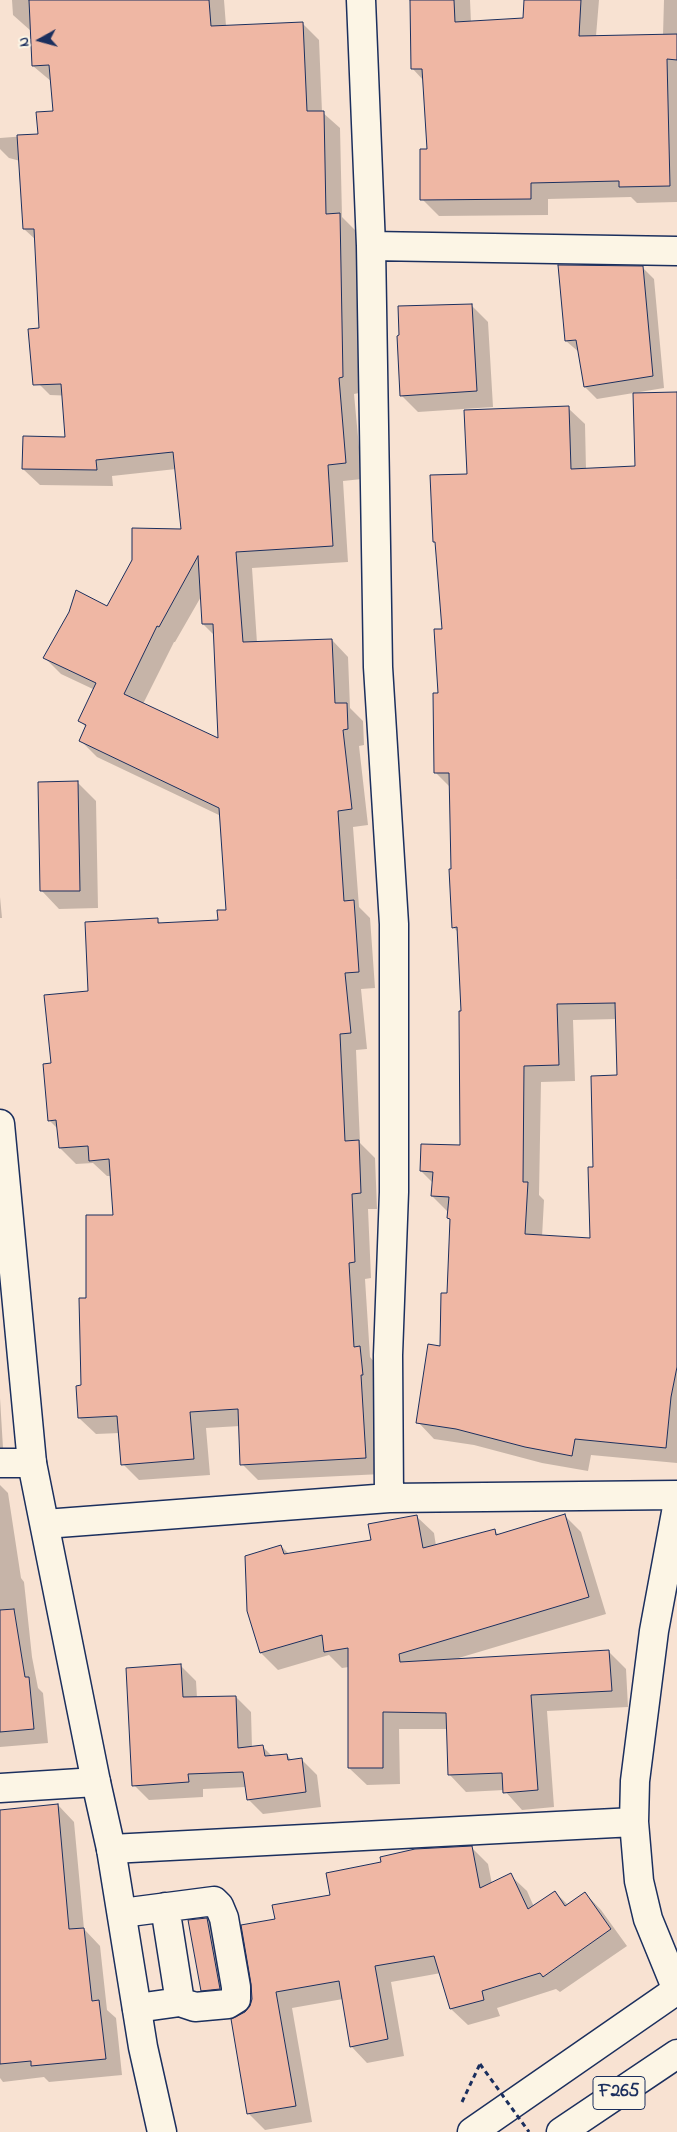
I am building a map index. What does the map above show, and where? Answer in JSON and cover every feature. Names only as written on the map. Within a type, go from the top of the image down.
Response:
[{"type":"main road","points":[[361,0],[371,246],[378,666],[394,924],[394,1192],[388,1356],[389,1498]]},
{"type":"main road","points":[[371,246],[677,251]]},
{"type":"main road","points":[[0,1124],[32,1463],[111,1849],[137,2008],[162,2132]]},
{"type":"main road","points":[[0,1463],[32,1463]]},
{"type":"main road","points":[[45,1524],[389,1498],[677,1495]]},
{"type":"main road","points":[[472,2132],[677,1990],[648,1919],[639,1881],[634,1822],[635,1781],[654,1631],[677,1508]]},
{"type":"main road","points":[[0,1788],[96,1782]]},
{"type":"main road","points":[[111,1849],[634,1822]]},
{"type":"main road","points":[[122,1913],[214,1901],[219,1906],[224,1918],[236,1987],[236,1999],[228,2004],[195,2007],[180,2002],[137,2008]]},
{"type":"main road","points":[[165,1907],[180,2002]]},
{"type":"main road","name":"F265","points":[[561,2132],[677,2054]]},
{"type":"path","points":[[460,2106],[480,2064],[529,2132]]},
{"type":"building","points":[[29,0],[209,0],[211,26],[303,22],[307,111],[324,111],[326,214],[340,213],[343,377],[339,378],[346,463],[328,465],[333,546],[236,552],[243,642],[332,639],[335,703],[347,703],[348,729],[343,730],[352,809],[338,811],[344,901],[354,900],[359,972],[345,973],[351,1033],[340,1034],[345,1141],[359,1140],[361,1193],[352,1194],[355,1262],[349,1263],[354,1347],[360,1346],[363,1375],[361,1375],[366,1458],[240,1465],[238,1409],[190,1412],[194,1459],[121,1465],[117,1416],[78,1418],[76,1386],[81,1385],[79,1298],[86,1298],[86,1215],[113,1215],[109,1159],[89,1161],[88,1146],[59,1148],[56,1120],[48,1121],[43,1064],[51,1063],[44,995],[88,991],[85,922],[158,918],[158,923],[218,920],[217,910],[226,910],[219,808],[79,741],[86,725],[78,721],[96,683],[43,658],[69,612],[76,590],[107,606],[132,560],[132,528],[181,529],[173,452],[96,460],[97,470],[22,469],[23,436],[65,437],[61,384],[33,385],[28,329],[39,328],[34,229],[23,229],[17,135],[38,134],[36,112],[53,111],[49,65],[32,66]],"holes":[[[198,556],[202,624],[213,624],[218,738],[124,694],[157,626],[159,627]]]},
{"type":"building","points":[[410,0],[454,0],[455,22],[523,18],[524,0],[581,0],[579,36],[677,34],[677,60],[667,59],[670,186],[619,187],[619,181],[531,183],[531,199],[420,200],[420,149],[427,149],[422,69],[411,69]]},
{"type":"building","points":[[558,265],[643,266],[653,376],[584,387],[576,340],[565,341]]},
{"type":"building","points":[[472,304],[477,391],[400,396],[397,336],[399,335],[398,306]]},
{"type":"building","points":[[677,392],[677,1367],[671,1397],[666,1448],[575,1439],[572,1456],[525,1447],[456,1429],[416,1423],[428,1344],[440,1346],[441,1293],[447,1293],[450,1219],[447,1218],[449,1197],[431,1196],[433,1172],[420,1171],[421,1144],[460,1145],[459,1011],[461,1011],[457,927],[452,928],[449,869],[451,869],[449,773],[434,773],[433,693],[438,693],[434,629],[442,629],[435,542],[433,542],[430,475],[467,474],[464,410],[569,406],[571,469],[635,466],[633,393]],"holes":[[[615,1003],[617,1075],[591,1076],[593,1167],[588,1167],[590,1238],[525,1234],[528,1182],[523,1182],[524,1066],[559,1065],[557,1004]]]},
{"type":"building","points":[[78,781],[80,891],[40,891],[38,782]]},
{"type":"building","points":[[565,1514],[589,1597],[399,1654],[400,1662],[609,1650],[612,1691],[531,1695],[538,1790],[503,1793],[502,1773],[448,1775],[446,1713],[383,1712],[383,1768],[348,1768],[348,1648],[324,1652],[322,1635],[260,1653],[247,1611],[245,1556],[281,1545],[284,1554],[371,1540],[368,1524],[417,1515],[423,1548],[495,1529],[496,1535]]},
{"type":"building","points":[[14,1609],[25,1677],[29,1677],[34,1729],[0,1732],[0,1610]]},
{"type":"building","points":[[181,1664],[183,1697],[236,1696],[238,1748],[263,1745],[265,1756],[287,1754],[288,1760],[302,1758],[306,1792],[247,1800],[243,1772],[188,1774],[189,1782],[132,1786],[126,1668]]},
{"type":"building","points":[[58,1804],[69,1929],[84,1928],[92,2001],[99,2000],[106,2059],[31,2066],[31,2061],[0,2064],[0,1810]]},
{"type":"building","points":[[472,1846],[480,1888],[511,1873],[528,1909],[555,1891],[565,1906],[585,1892],[611,1929],[543,1977],[540,1973],[482,1991],[484,2000],[450,2009],[434,1956],[375,1966],[388,2039],[350,2047],[339,1981],[276,1992],[296,2106],[247,2114],[231,2019],[245,2012],[250,2006],[252,1999],[241,1925],[275,1919],[272,1905],[330,1895],[326,1873],[381,1862],[380,1857],[415,1849]]},
{"type":"building","points":[[207,1918],[220,1989],[201,1991],[188,1920]]}]
